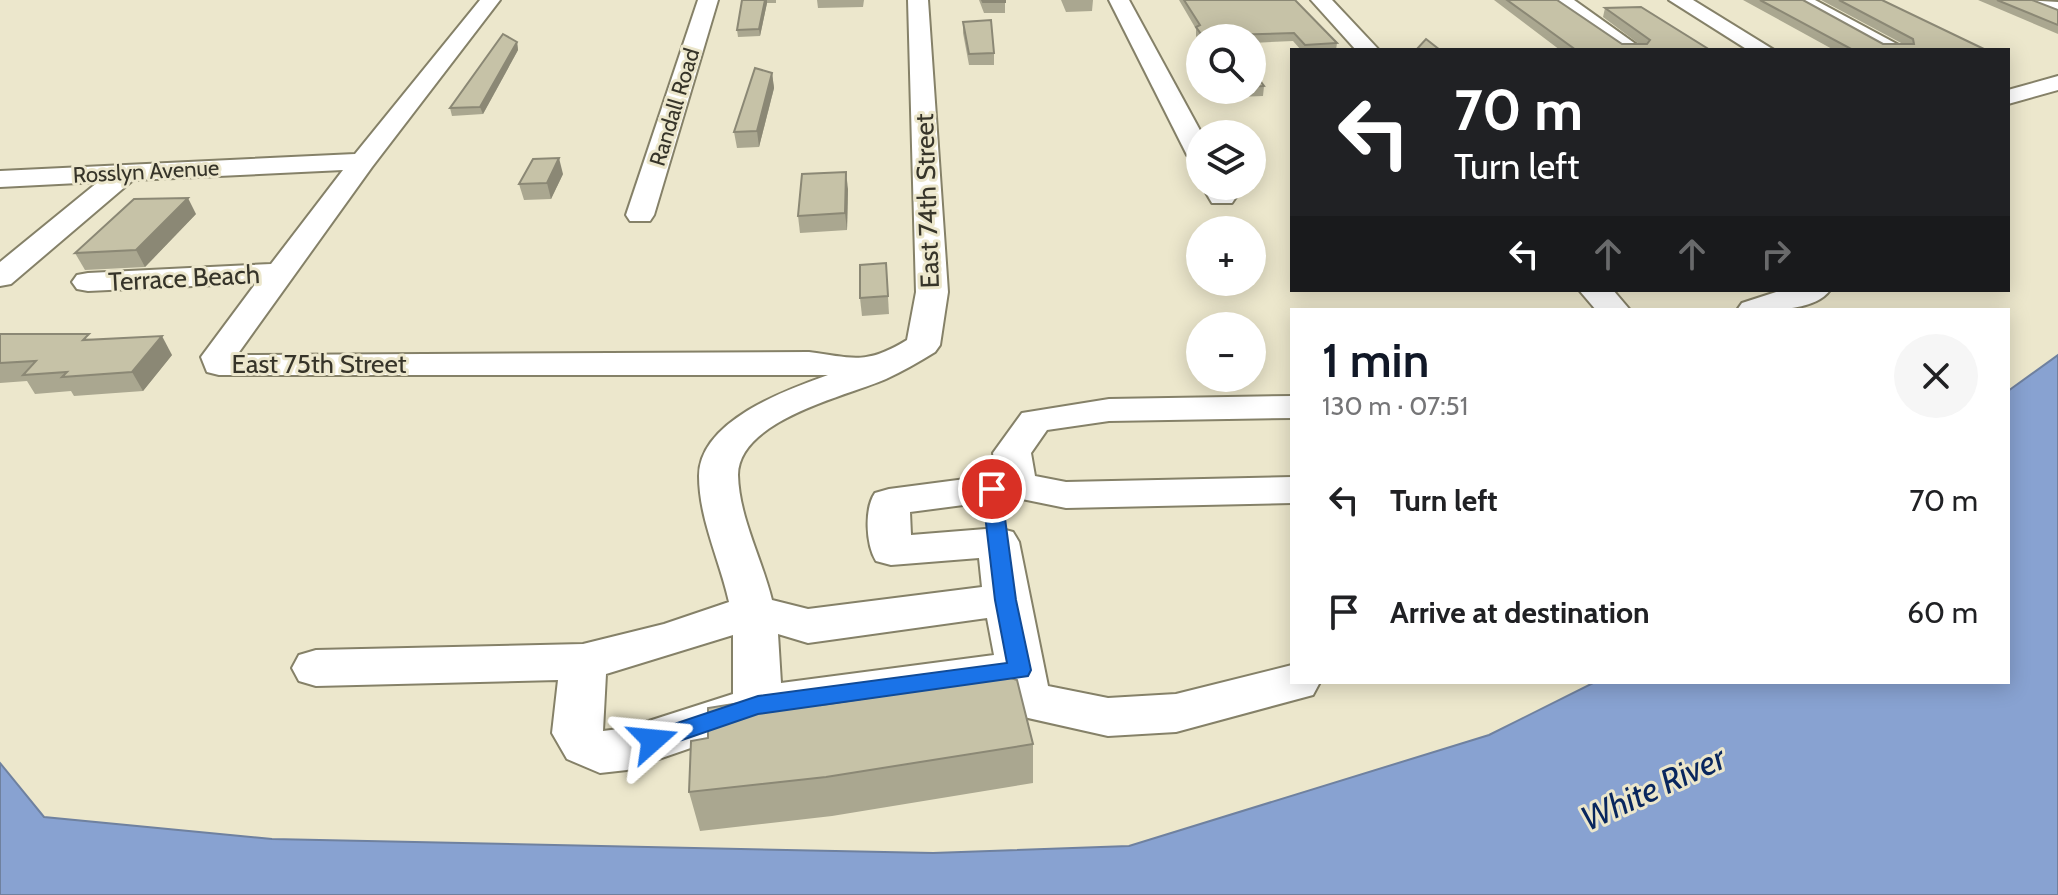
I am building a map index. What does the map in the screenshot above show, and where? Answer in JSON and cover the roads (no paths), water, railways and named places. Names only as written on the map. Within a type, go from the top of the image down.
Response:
[{"type":"street","name":"East 75th Street","points":[[490,0],[279,273],[218,357],[219,365],[809,362],[875,371]]},
{"type":"street","name":"Randall Road","points":[[640,215],[708,0]]},
{"type":"street","name":"East 74th Street","points":[[758,705],[753,611],[739,551],[723,507],[719,466],[740,433],[791,403],[875,371],[923,345],[932,292],[918,0]]},
{"type":"street","points":[[1119,0],[1186,128]]},
{"type":"street","points":[[1321,0],[1366,48]]},
{"type":"street","points":[[1561,0],[1630,48]]},
{"type":"street","points":[[1679,0],[1760,48]]},
{"type":"street","points":[[1800,0],[1893,48]]},
{"type":"street","points":[[2036,0],[2058,9]]},
{"type":"street","points":[[2010,96],[2058,83]]},
{"type":"street","name":"Rosslyn Avenue","points":[[292,164],[347,150],[395,121]]},
{"type":"street","name":"Rosslyn Avenue","points":[[0,179],[363,161]]},
{"type":"street","points":[[0,277],[128,171]]},
{"type":"street","name":"Terrace Beach","points":[[88,282],[279,273]]},
{"type":"street","points":[[1597,292],[1612,308]]},
{"type":"street","points":[[1759,308],[1808,292]]},
{"type":"street","points":[[1290,407],[1109,410],[1035,421],[1012,453],[1004,487],[998,542],[1006,600],[1027,701],[1108,717],[1176,713],[1290,684]]},
{"type":"street","points":[[998,542],[891,551],[889,502],[1004,487],[1066,495],[1290,490]]},
{"type":"street","points":[[316,668],[583,662],[669,640],[753,611],[808,626],[1006,600]]},
{"type":"street","points":[[583,662],[577,733],[585,745],[600,752],[627,749],[758,705],[1020,670]]},
{"type":"water","name":"White River","points":[[2058,355],[2058,895],[0,895],[0,763],[44,817],[272,839],[933,853],[1129,846],[1489,735],[1591,684],[2010,684],[2010,390]]}]
